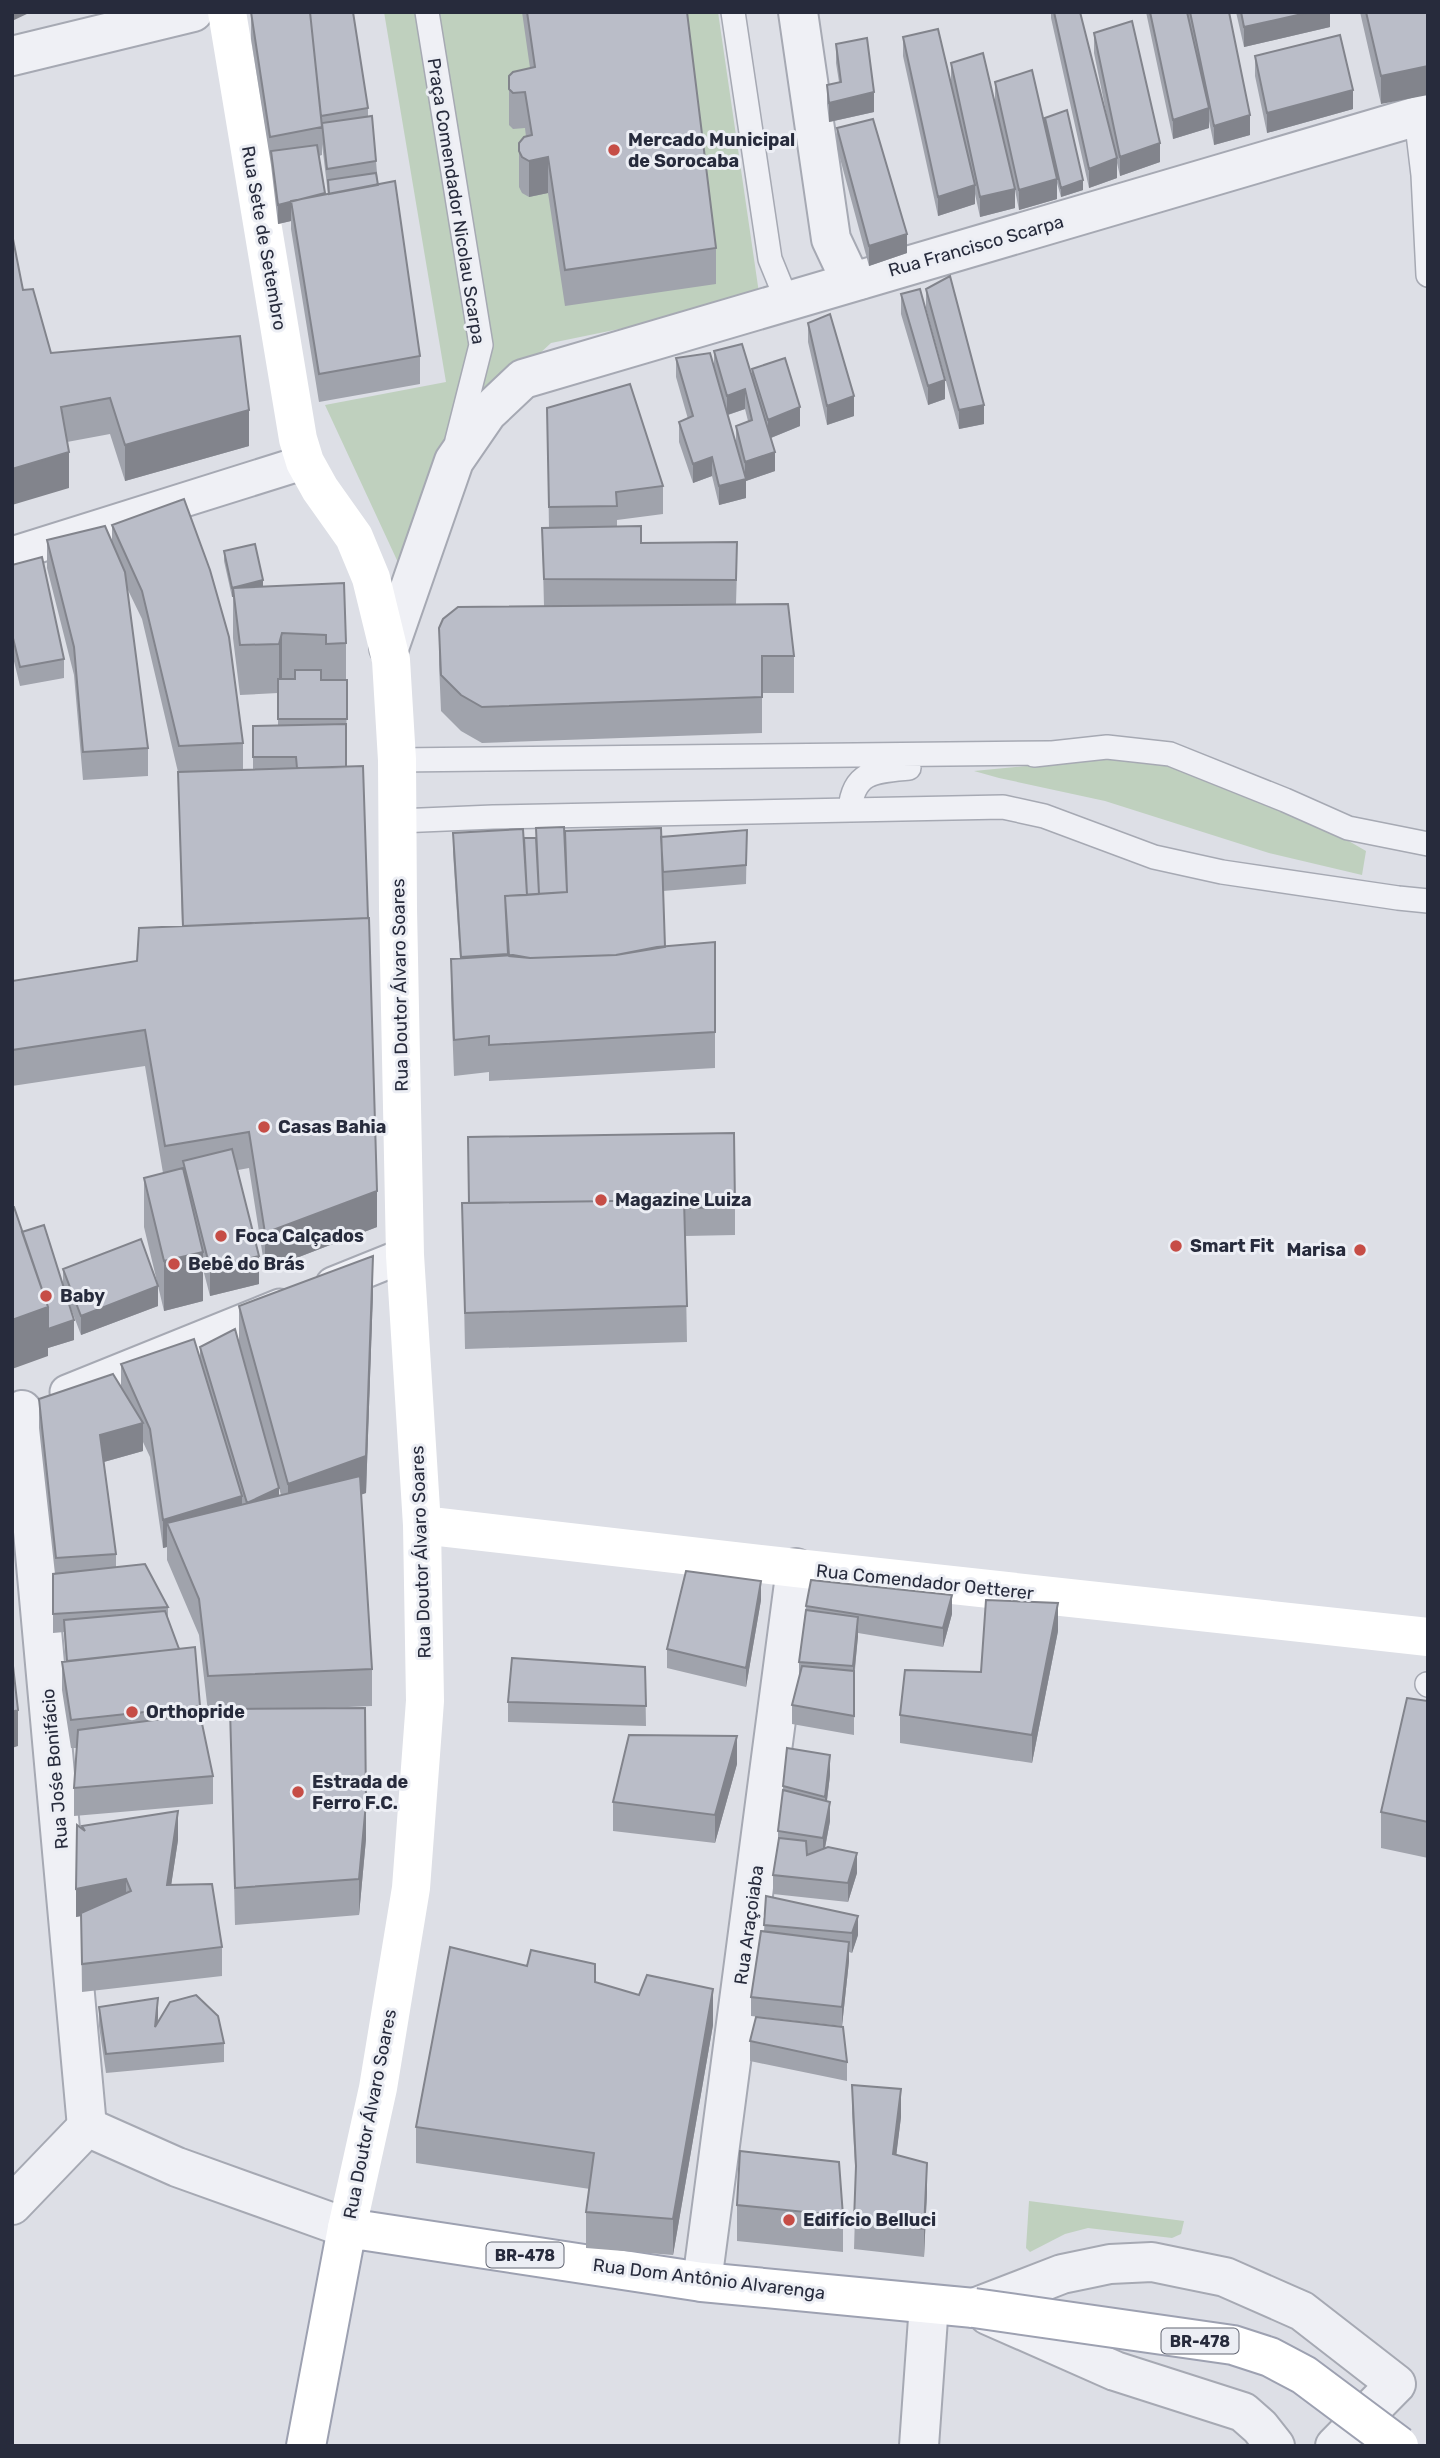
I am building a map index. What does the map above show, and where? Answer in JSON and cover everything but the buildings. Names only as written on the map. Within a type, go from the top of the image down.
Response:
[{"type":"main road","name":"Rua Sete de Setembro","points":[[227,12],[298,439],[306,462]]},
{"type":"main road","points":[[306,462],[320,489],[354,537],[371,578],[389,648]]},
{"type":"main road","name":"Rua Doutor Álvaro Soares","points":[[306,2446],[347,2228],[378,2088],[411,1888],[425,1701],[422,1525],[405,1255],[397,760],[389,648]]},
{"type":"main road","name":"Rua Comendador Oetterer","points":[[422,1525],[1428,1637]]},
{"type":"main road","name":"Rua Dom Antônio Alvarenga","points":[[347,2228],[702,2282],[974,2308]]},
{"type":"main road","name":"BR-478","points":[[974,2308],[1233,2345],[1270,2357],[1304,2375],[1399,2446]]},
{"type":"street","points":[[12,56],[193,12]]},
{"type":"street","points":[[798,12],[831,239],[846,273],[859,280]]},
{"type":"street","name":"Rua Francisco Scarpa","points":[[523,379],[1422,115]]},
{"type":"street","name":"Praça Comendador Nicolau Scarpa","points":[[389,648],[449,471],[467,439],[487,412],[523,379]]},
{"type":"street","points":[[12,554],[306,462]]},
{"type":"street","points":[[17,1412],[405,1255]]},
{"type":"street","name":"Rua Jośe Bonifácio","points":[[17,1412],[87,2127]]},
{"type":"street","name":"Rua Araçoiaba","points":[[702,2282],[796,1568]]},
{"type":"street","points":[[12,2205],[87,2127]]},
{"type":"street","name":"Rua Dom Antônio Alvarenga","points":[[87,2127],[177,2167],[347,2228]]},
{"type":"street","name":"Rua Dom Antônio Alvarenga","points":[[974,2308],[1062,2274],[1110,2264],[1152,2262],[1225,2277],[1302,2311],[1396,2384],[1335,2446]]},
{"type":"street","points":[[919,2446],[929,2304]]},
{"type":"street","name":"Rua Dom Antônio Alvarenga","points":[[974,2308],[1115,2371],[1243,2412],[1275,2446]]},
{"type":"lane","name":"Praça Comendador Nicolau Scarpa","points":[[427,12],[481,345],[449,471]]},
{"type":"lane","points":[[733,12],[769,259],[783,291],[803,297]]},
{"type":"lane","points":[[1422,115],[1428,275]]},
{"type":"lane","points":[[849,810],[851,794],[861,779],[877,771],[1107,747],[1170,754],[1348,828],[1428,844]]},
{"type":"lane","points":[[397,760],[1049,753]]},
{"type":"lane","points":[[398,821],[1003,807],[1044,816],[1154,857],[1222,872],[1428,901]]},
{"type":"green space","points":[[384,12],[718,12],[760,300],[551,343],[445,441],[402,571],[325,405],[446,382]]},
{"type":"green space","points":[[1091,760],[1147,760],[1177,766],[1328,829],[1366,851],[1362,875],[1269,853],[1105,801],[974,771]]},
{"type":"green space","points":[[1029,2201],[1184,2221],[1181,2234],[1172,2238],[1088,2228],[1065,2234],[1030,2252],[1026,2248]]},
{"type":"place","name":"Mercado Municipal de Sorocaba","points":[[614,150]]},
{"type":"place","name":"Casas Bahia","points":[[264,1127]]},
{"type":"place","name":"Magazine Luiza","points":[[601,1200]]},
{"type":"place","name":"Foca Calçados","points":[[221,1236]]},
{"type":"place","name":"Smart Fit","points":[[1176,1246]]},
{"type":"place","name":"Marisa","points":[[1360,1250]]},
{"type":"place","name":"Bebê do Brás","points":[[174,1264]]},
{"type":"place","name":"Baby","points":[[46,1296]]},
{"type":"place","name":"Orthopride","points":[[132,1712]]},
{"type":"place","name":"Estrada de Ferro F.C.","points":[[298,1792]]},
{"type":"place","name":"Edifício Belluci","points":[[789,2220]]}]
